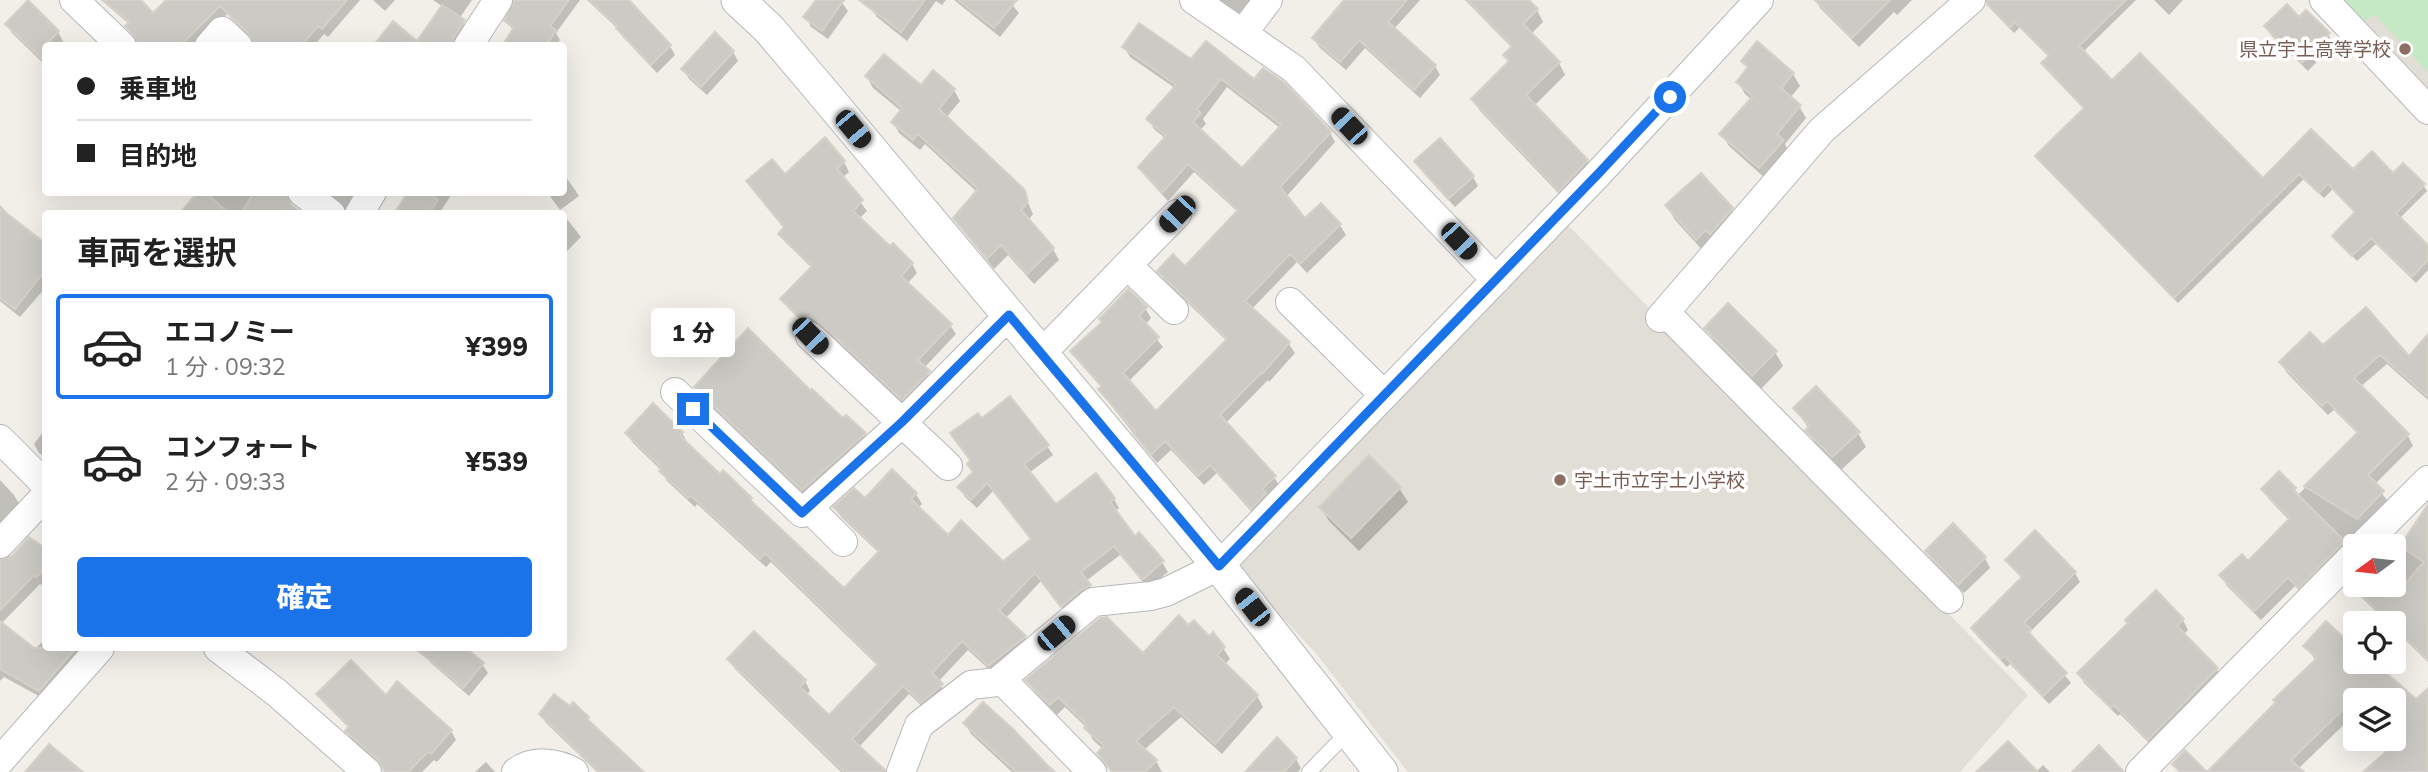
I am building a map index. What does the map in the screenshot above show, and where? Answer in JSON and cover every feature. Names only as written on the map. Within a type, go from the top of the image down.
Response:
[{"type":"street","points":[[75,0],[118,42]]},
{"type":"street","points":[[471,42],[498,0]]},
{"type":"street","points":[[738,0],[777,39],[1219,566],[1381,772]]},
{"type":"street","points":[[1194,0],[1294,68],[1496,280]]},
{"type":"street","points":[[1243,33],[1268,0]]},
{"type":"street","points":[[901,772],[919,725],[971,685],[1001,680],[1093,602],[1166,592],[1219,566],[1598,174],[1759,0]]},
{"type":"street","points":[[1949,599],[1662,315],[1822,130],[1971,0]]},
{"type":"street","points":[[2324,0],[2428,110]]},
{"type":"street","points":[[212,42],[222,31],[234,42]]},
{"type":"street","points":[[307,196],[326,210]]},
{"type":"street","points":[[1041,354],[1177,214]]},
{"type":"street","points":[[1127,265],[1174,310]]},
{"type":"street","points":[[1290,302],[1384,395]]},
{"type":"street","points":[[675,392],[802,513],[902,422],[1009,315]]},
{"type":"street","points":[[810,336],[947,466]]},
{"type":"street","points":[[0,439],[42,481]]},
{"type":"street","points":[[2374,534],[2428,480]]},
{"type":"street","points":[[0,544],[42,499]]},
{"type":"street","points":[[808,508],[843,542]]},
{"type":"street","points":[[2140,772],[2343,566]]},
{"type":"street","points":[[0,761],[97,651]]},
{"type":"street","points":[[222,651],[277,693],[367,772]]},
{"type":"street","points":[[1001,680],[1091,772]]},
{"type":"street","points":[[516,772],[521,768],[550,762],[574,772]]},
{"type":"lane","points":[[1309,772],[1349,731]]},
{"type":"shaded area","name":"県立宇土高等学校","points":[[2337,0],[2428,0],[2428,98]]},
{"type":"shaded area","name":"宇土市立宇土小学校","points":[[1558,215],[2028,695],[1960,772],[1408,772],[1315,652],[1256,590],[1219,566]]},
{"type":"green space","name":"県立宇土高等学校","points":[[2344,0],[2428,0],[2428,72],[2375,15],[2363,21]]},
{"type":"building","points":[[28,0],[59,31],[49,42],[42,42],[42,59],[5,24]]},
{"type":"building","points":[[103,0],[141,0],[153,13],[166,0],[347,0],[322,29],[318,26],[304,42],[252,42],[249,34],[220,6],[184,42],[137,42],[125,26],[129,22]]},
{"type":"building","points":[[514,0],[569,0],[550,26],[556,30],[548,42],[505,42],[514,27],[504,21]]},
{"type":"building","points":[[589,0],[629,0],[671,45],[651,65],[617,26]]},
{"type":"building","points":[[816,0],[844,0],[822,31],[803,17]]},
{"type":"building","points":[[859,0],[925,0],[901,32]]},
{"type":"building","points":[[958,0],[1017,0],[994,28]]},
{"type":"building","points":[[1344,0],[1407,0],[1388,22],[1436,65],[1414,90],[1359,40],[1340,62],[1312,38]]},
{"type":"building","points":[[1467,0],[1529,0],[1538,9],[1523,24],[1560,62],[1526,95],[1588,160],[1559,191],[1471,99],[1509,61],[1503,55],[1512,46]]},
{"type":"building","points":[[1815,0],[1890,0],[1852,38]]},
{"type":"building","points":[[1987,0],[2126,0],[2079,46],[2112,80],[2140,53],[2263,178],[2311,129],[2353,169],[2372,151],[2393,173],[2403,163],[2425,184],[2396,213],[2428,245],[2428,260],[2412,277],[2371,238],[2352,256],[2332,236],[2355,212],[2328,184],[2319,193],[2299,174],[2174,298],[2035,156],[2084,108],[2041,63],[2049,56],[2015,22],[2010,28],[1987,4]]},
{"type":"building","points":[[2287,4],[2299,17],[2306,10],[2330,33],[2302,63],[2264,26]]},
{"type":"building","points":[[442,5],[465,20],[452,42],[376,42],[393,21],[417,41]]},
{"type":"building","points":[[1139,23],[1191,59],[1206,41],[1254,79],[1263,68],[1285,83],[1331,132],[1280,187],[1305,218],[1321,203],[1341,224],[1300,264],[1290,254],[1245,301],[1290,342],[1220,415],[1276,476],[1262,489],[1266,493],[1251,509],[1210,465],[1198,476],[1165,441],[1151,455],[1098,389],[1102,386],[1070,351],[1102,322],[1099,319],[1128,289],[1147,307],[1139,316],[1159,337],[1123,373],[1156,411],[1227,339],[1157,271],[1173,254],[1185,266],[1238,210],[1188,164],[1162,193],[1138,167],[1166,136],[1146,119],[1176,85],[1122,47]],"holes":[[[1221,79],[1281,125],[1242,168],[1193,122],[1201,113],[1197,109]]]},
{"type":"building","points":[[715,32],[734,51],[701,87],[681,69]]},
{"type":"building","points":[[1757,41],[1794,73],[1781,88],[1801,105],[1777,134],[1784,140],[1759,168],[1719,134],[1753,96],[1736,82],[1748,67],[1741,61]]},
{"type":"building","points":[[884,54],[921,85],[933,70],[955,89],[939,109],[1025,190],[1028,202],[1021,210],[1054,248],[1027,274],[1001,245],[987,259],[953,218],[978,189],[918,134],[913,140],[891,122],[902,108],[865,76]]},
{"type":"building","points":[[825,137],[845,161],[837,169],[863,200],[853,211],[890,246],[893,243],[913,263],[901,276],[952,324],[918,360],[930,371],[902,400],[821,324],[810,316],[804,321],[780,299],[812,266],[778,234],[784,227],[746,181],[772,159],[785,174]]},
{"type":"building","points":[[1440,138],[1474,176],[1448,199],[1414,161]]},
{"type":"building","points":[[1701,173],[1733,208],[1710,234],[1706,230],[1696,240],[1665,205]]},
{"type":"building","points":[[195,196],[210,196],[225,210],[182,210]]},
{"type":"building","points":[[252,196],[288,196],[291,205],[298,210],[243,210]]},
{"type":"building","points":[[405,196],[432,196],[438,200],[431,210],[397,210]]},
{"type":"building","points":[[0,208],[42,241],[42,274],[15,309],[0,298]]},
{"type":"building","points":[[1728,303],[1777,351],[1752,376],[1704,328]]},
{"type":"building","points":[[2366,307],[2409,356],[2428,334],[2428,397],[2380,355],[2354,378],[2409,434],[2368,475],[2384,491],[2357,519],[2304,486],[2358,432],[2327,401],[2322,406],[2279,362],[2310,332],[2323,345]]},
{"type":"building","points":[[748,328],[811,391],[812,389],[843,418],[846,415],[866,433],[802,490],[694,387]]},
{"type":"building","points":[[1816,386],[1860,432],[1832,457],[1805,430],[1810,426],[1793,408]]},
{"type":"building","points":[[1010,396],[1049,445],[1024,464],[1056,504],[1096,473],[1115,498],[1110,502],[1135,536],[1139,532],[1164,561],[1142,580],[1114,546],[1081,572],[1091,585],[1061,607],[1035,573],[999,610],[1026,636],[988,666],[962,641],[932,673],[943,684],[921,703],[903,686],[852,739],[885,772],[844,772],[727,659],[754,631],[806,680],[800,687],[829,715],[878,664],[765,553],[760,559],[691,496],[688,498],[659,471],[662,468],[625,433],[653,403],[683,432],[680,436],[720,474],[723,470],[752,498],[750,500],[844,588],[879,551],[833,507],[854,488],[865,498],[892,469],[917,493],[911,499],[948,535],[961,520],[1003,561],[1031,539],[987,483],[971,500],[957,487],[973,472],[967,464],[970,460],[950,433],[978,413],[982,418]]},
{"type":"building","points":[[1369,455],[1401,487],[1351,538],[1319,507]]},
{"type":"building","points":[[2279,471],[2296,488],[2294,491],[2343,539],[2343,543],[2299,588],[2288,577],[2254,611],[2219,575],[2242,554],[2248,561],[2290,518],[2261,489]]},
{"type":"building","points":[[2428,504],[2428,660],[2406,639],[2406,611],[2378,611],[2363,597],[2406,597],[2406,583],[2424,562],[2406,550],[2406,537]]},
{"type":"building","points":[[1953,523],[1986,557],[1958,585],[1925,551]]},
{"type":"building","points":[[2035,530],[2076,572],[2024,623],[2031,629],[2028,632],[2067,673],[2043,696],[2004,656],[2001,659],[1971,628],[2022,577],[2005,560]]},
{"type":"building","points":[[29,537],[42,546],[42,572],[36,577],[34,575],[0,610],[0,560],[12,556]]},
{"type":"building","points":[[2156,590],[2184,619],[2177,626],[2218,668],[2148,740],[2114,705],[2111,708],[2077,673],[2128,623],[2125,620]]},
{"type":"building","points":[[1179,615],[1188,625],[1194,620],[1209,636],[1213,632],[1225,647],[1217,655],[1258,695],[1215,744],[1174,707],[1136,741],[1157,760],[1145,772],[1112,772],[1097,753],[1104,746],[1084,728],[1087,725],[1058,697],[1050,705],[1025,680],[1100,618],[1107,617],[1143,653]]},
{"type":"building","points":[[0,621],[34,648],[42,648],[42,651],[73,651],[39,691],[0,669]]},
{"type":"building","points":[[2326,621],[2343,637],[2343,674],[2388,674],[2404,688],[2343,688],[2343,710],[2291,760],[2304,772],[2207,772],[2276,702],[2273,700],[2317,658],[2303,646]]},
{"type":"building","points":[[419,651],[470,651],[484,663],[463,688]]},
{"type":"building","points":[[351,660],[386,695],[397,681],[452,730],[431,754],[428,752],[408,772],[385,772],[378,760],[345,731],[349,726],[316,694]]},
{"type":"building","points":[[2428,688],[2428,772],[2363,772],[2387,751],[2406,751],[2406,690],[2416,699]]},
{"type":"building","points":[[554,694],[570,706],[573,702],[589,717],[587,719],[644,772],[599,772],[539,714]]},
{"type":"building","points":[[983,702],[1054,772],[1016,772],[963,723]]},
{"type":"building","points":[[1277,737],[1297,758],[1284,772],[1245,772]]},
{"type":"building","points":[[2008,741],[2038,772],[1976,772]]},
{"type":"building","points":[[49,744],[83,772],[25,772]]},
{"type":"building","points":[[2099,745],[2124,772],[2072,772]]},
{"type":"building","points":[[2185,750],[2207,772],[2180,772],[2172,764]]},
{"type":"place","name":"県立宇土高等学校","points":[[2405,49]]},
{"type":"place","name":"宇土市立宇土小学校","points":[[1560,480]]},
{"type":"route","points":[[693,409],[802,513],[902,422],[1009,315],[1219,566],[1670,97]]}]
